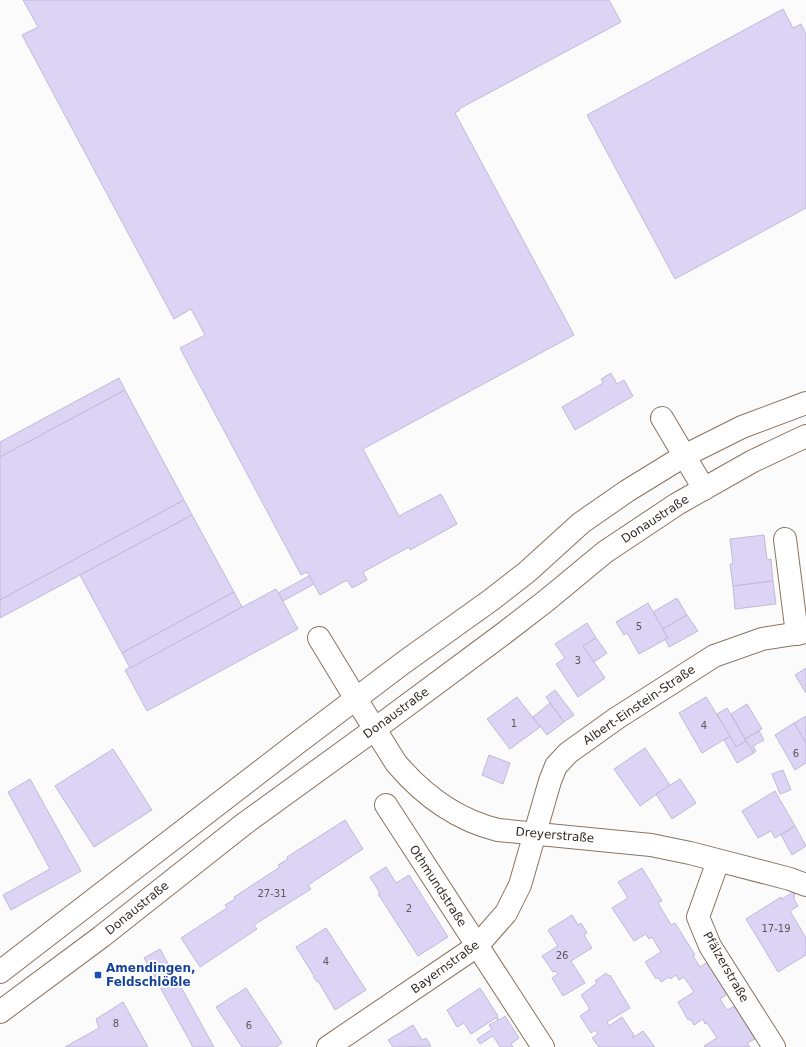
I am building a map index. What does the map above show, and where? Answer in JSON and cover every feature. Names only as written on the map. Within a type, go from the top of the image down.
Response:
[{"type":"street","points":[[0,972],[403,663],[491,600],[527,572],[581,523],[627,491],[684,456],[742,426],[806,403]]},
{"type":"street","points":[[662,418],[704,489]]},
{"type":"street","name":"Donaustraße","points":[[0,1012],[101,937],[244,824],[375,729],[547,600],[605,552],[678,504],[753,461],[806,436]]},
{"type":"street","name":"Albert-Einstein-Straße","points":[[534,834],[556,766],[568,753],[617,718],[714,656],[762,639],[801,633],[785,539]]},
{"type":"street","name":"Dreyerstraße","points":[[319,638],[356,699],[403,771],[437,803],[464,818],[481,826],[498,830],[651,845],[790,879],[806,885]]},
{"type":"street","name":"Othmundstraße","points":[[386,805],[543,1047]]},
{"type":"street","name":"Bayernstraße","points":[[328,1047],[477,946],[506,913],[520,885],[534,834]]},
{"type":"street","name":"Pfälzerstraße","points":[[718,861],[698,917],[710,946],[774,1047]]},
{"type":"building","points":[[23,0],[609,0],[621,22],[459,109],[460,110],[455,113],[574,335],[363,449],[399,516],[441,494],[457,524],[410,550],[409,547],[363,572],[367,580],[352,588],[347,580],[320,595],[307,572],[301,575],[180,348],[205,335],[191,309],[174,319],[22,35],[38,27]]},
{"type":"building","points":[[783,9],[793,28],[801,24],[806,34],[806,208],[675,279],[587,115]]},
{"type":"building","points":[[611,373],[617,384],[624,380],[633,396],[575,430],[562,407],[603,383],[601,379]]},
{"type":"building","points":[[119,378],[125,390],[0,457],[0,442]]},
{"type":"building","points":[[125,390],[184,500],[0,600],[0,457]]},
{"type":"building","points":[[184,500],[192,515],[0,618],[0,600]]},
{"type":"building","points":[[192,515],[234,592],[122,653],[80,575]]},
{"type":"building","points":[[764,535],[767,560],[771,559],[773,581],[733,586],[730,564],[733,564],[730,539]]},
{"type":"building","points":[[309,576],[314,584],[283,601],[278,593]]},
{"type":"building","points":[[773,581],[776,604],[735,609],[733,586]]},
{"type":"building","points":[[276,589],[298,629],[147,711],[125,670]]},
{"type":"building","points":[[234,592],[242,607],[130,668],[122,653]]},
{"type":"building","points":[[677,598],[687,615],[663,629],[653,612]]},
{"type":"building","points":[[648,603],[668,638],[639,654],[627,633],[624,635],[616,622]]},
{"type":"building","points":[[687,615],[698,631],[669,647],[665,639],[668,638],[663,629]]},
{"type":"building","points":[[587,623],[596,638],[583,646],[605,678],[578,697],[556,664],[565,658],[555,644]]},
{"type":"building","points":[[596,638],[607,653],[594,662],[583,646]]},
{"type":"building","points":[[806,668],[806,693],[795,675]]},
{"type":"building","points":[[555,690],[574,715],[564,722],[546,697]]},
{"type":"building","points":[[517,697],[540,727],[510,749],[487,719]]},
{"type":"building","points":[[706,697],[730,736],[702,753],[679,713]]},
{"type":"building","points":[[550,703],[564,722],[547,735],[533,717]]},
{"type":"building","points":[[747,704],[762,729],[745,739],[731,714]]},
{"type":"building","points":[[727,708],[746,741],[736,747],[717,714]]},
{"type":"building","points":[[806,716],[806,743],[794,723]]},
{"type":"building","points":[[794,723],[806,743],[806,763],[795,770],[775,735]]},
{"type":"building","points":[[759,731],[764,740],[753,746],[756,751],[754,753],[745,739]]},
{"type":"building","points":[[730,736],[736,747],[746,741],[754,753],[737,763],[724,740]]},
{"type":"building","points":[[645,748],[670,785],[640,806],[614,769]]},
{"type":"building","points":[[113,749],[152,810],[94,847],[55,786]]},
{"type":"building","points":[[489,755],[510,763],[503,784],[482,775]]},
{"type":"building","points":[[783,770],[791,790],[780,794],[772,774]]},
{"type":"building","points":[[30,779],[81,871],[11,910],[3,895],[50,869],[8,792]]},
{"type":"building","points":[[680,779],[696,803],[672,819],[656,794]]},
{"type":"building","points":[[775,791],[795,826],[775,838],[771,831],[758,838],[742,811]]},
{"type":"building","points":[[345,820],[363,849],[308,885],[311,889],[254,925],[257,929],[200,967],[181,938],[227,908],[225,905],[235,899],[234,897],[280,867],[278,865],[288,859],[287,857]]},
{"type":"building","points":[[795,826],[806,846],[792,855],[781,835]]},
{"type":"building","points":[[386,867],[396,883],[409,875],[448,937],[418,956],[378,894],[380,893],[370,877]]},
{"type":"building","points":[[642,868],[662,901],[658,903],[671,925],[675,923],[695,955],[693,956],[700,967],[708,962],[728,994],[720,999],[727,1010],[735,1006],[755,1039],[747,1043],[750,1047],[704,1046],[717,1038],[707,1023],[705,1024],[703,1019],[694,1025],[690,1019],[688,1020],[678,1002],[694,992],[684,977],[679,980],[676,975],[661,982],[658,977],[656,979],[645,962],[661,952],[652,937],[649,939],[646,934],[634,941],[612,908],[628,898],[618,882]]},
{"type":"building","points":[[795,891],[794,899],[798,906],[790,911],[806,938],[806,955],[778,972],[746,919],[781,897],[782,899]]},
{"type":"building","points":[[572,915],[578,925],[581,923],[587,933],[584,935],[592,948],[571,961],[585,983],[563,996],[552,978],[558,974],[555,971],[553,972],[542,956],[558,946],[548,930]]},
{"type":"building","points":[[326,928],[366,990],[335,1010],[296,947]]},
{"type":"building","points":[[160,949],[214,1047],[193,1047],[144,958]]},
{"type":"building","points":[[606,973],[608,976],[610,975],[630,1008],[607,1022],[609,1026],[622,1017],[634,1035],[632,1038],[643,1031],[655,1047],[599,1047],[592,1038],[598,1034],[595,1030],[591,1033],[580,1016],[590,1009],[581,995],[597,983],[595,981]]},
{"type":"building","points":[[246,988],[282,1043],[276,1047],[242,1047],[216,1007]]},
{"type":"building","points":[[480,988],[499,1020],[505,1016],[519,1038],[511,1044],[513,1047],[500,1047],[493,1036],[480,1044],[477,1039],[492,1029],[489,1025],[498,1020],[496,1018],[471,1034],[464,1023],[457,1027],[447,1010]]},
{"type":"building","points":[[123,1002],[148,1047],[65,1047],[99,1028],[96,1019]]},
{"type":"building","points":[[413,1025],[422,1040],[426,1038],[431,1046],[393,1047],[388,1040]]},
{"type":"place","name":"Amendingen, Feldschlößle","points":[[98,975]]}]
